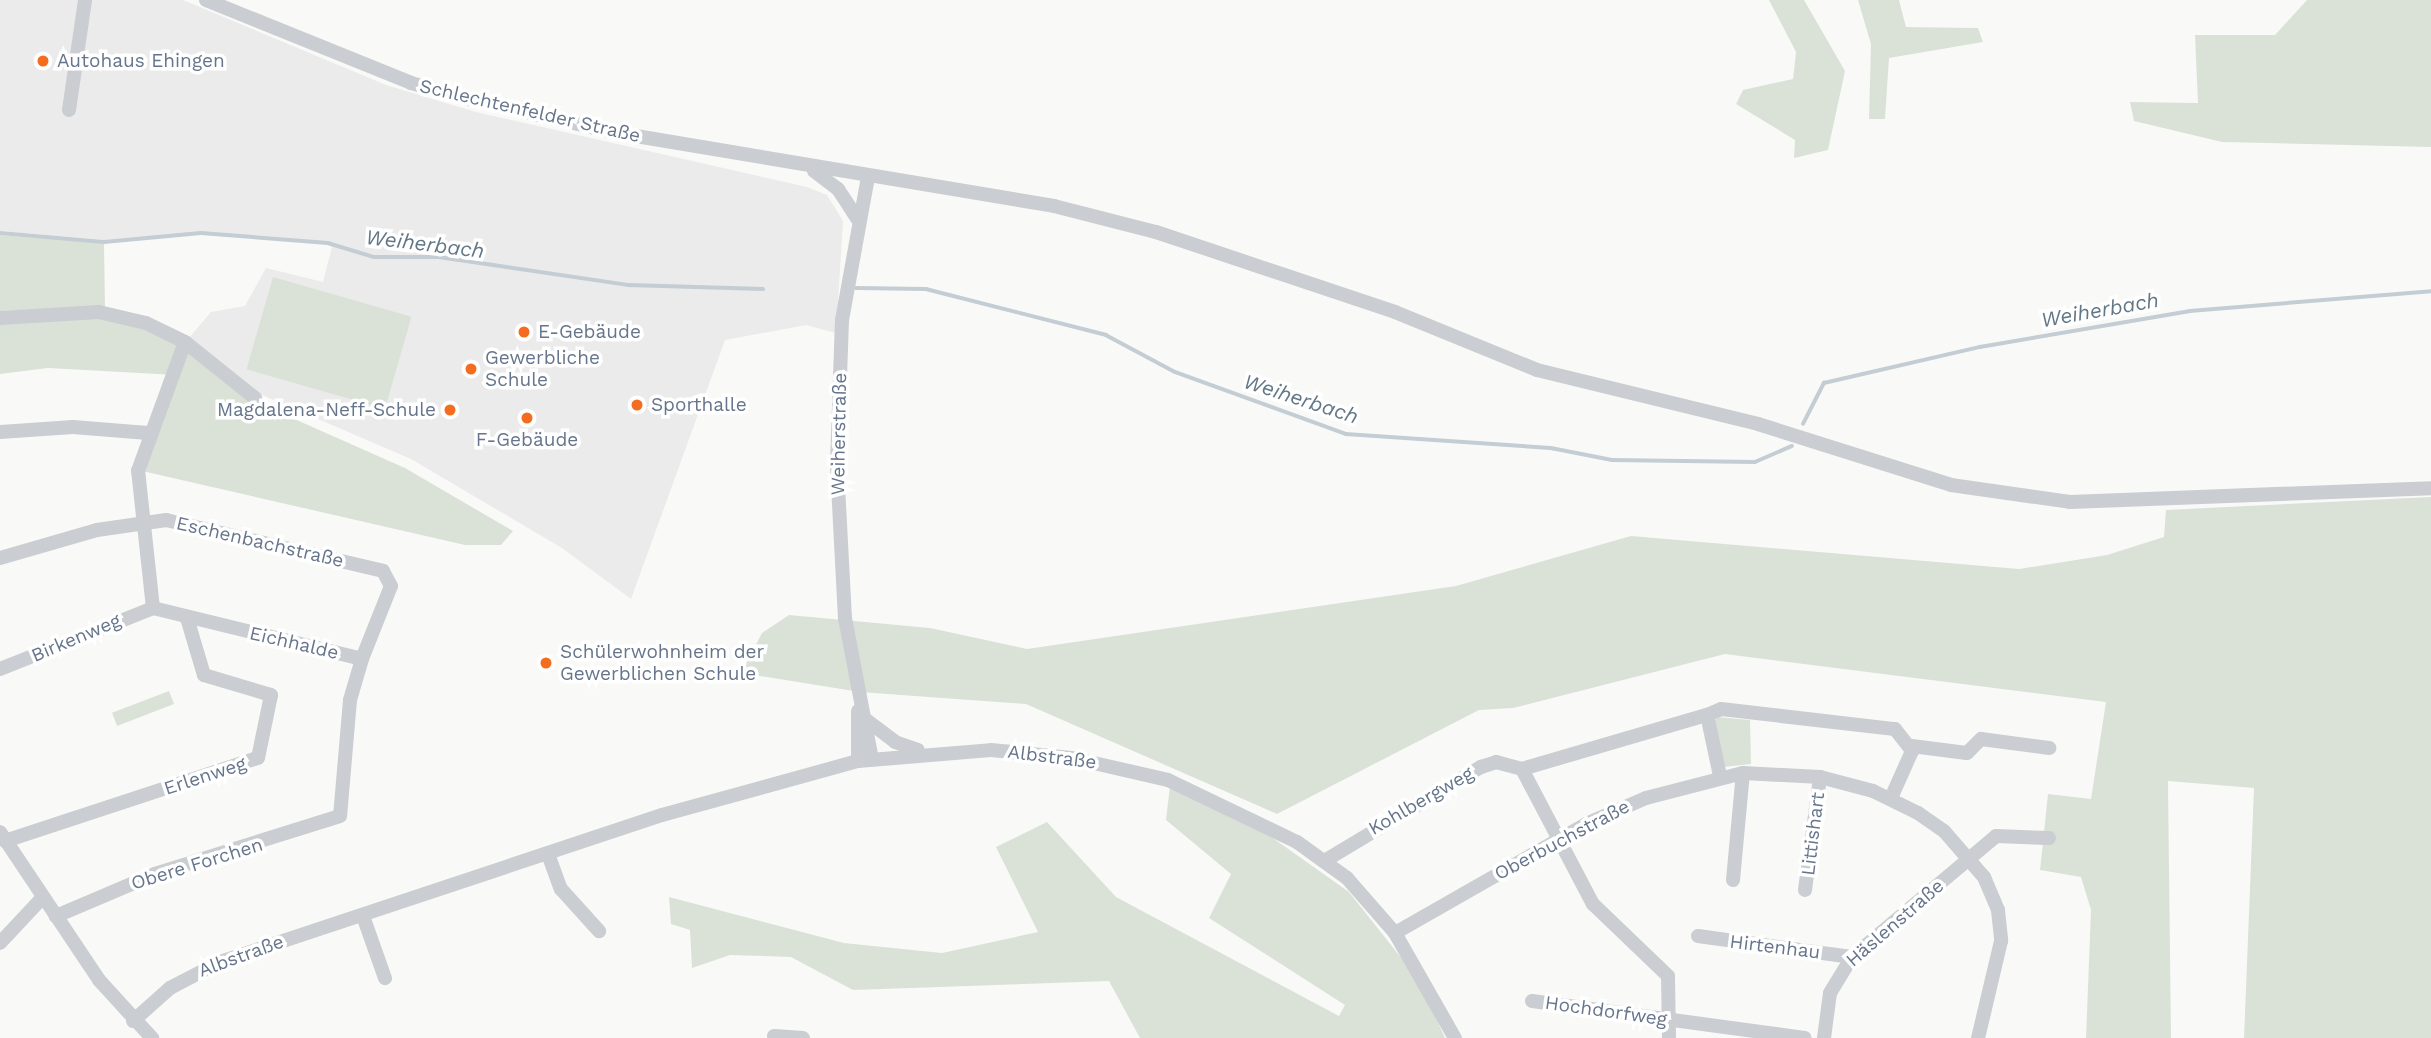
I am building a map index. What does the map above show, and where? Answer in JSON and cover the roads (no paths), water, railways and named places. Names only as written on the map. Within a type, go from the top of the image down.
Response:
[{"type":"street","points":[[69,110],[85,0]]},
{"type":"street","name":"Schlechtenfelder Straße","points":[[206,0],[411,83],[612,132],[868,177],[1054,206],[1156,232],[1382,307],[1537,370],[1759,424],[1976,490],[2070,502],[2431,488]]},
{"type":"street","points":[[805,166],[838,188],[857,218]]},
{"type":"street","name":"Weiherstraße","points":[[865,760],[865,719],[845,618],[836,466],[842,320],[857,218],[868,177]]},
{"type":"street","points":[[0,318],[99,312],[146,323],[185,342],[255,398]]},
{"type":"street","points":[[153,608],[138,471],[148,433],[185,342]]},
{"type":"street","points":[[0,432],[73,427],[148,433]]},
{"type":"street","name":"Eschenbachstraße","points":[[0,558],[142,521],[186,524],[389,574],[372,648],[362,659]]},
{"type":"street","name":"Eichhalde","points":[[153,608],[362,659],[350,700],[340,816]]},
{"type":"street","name":"Birkenweg","points":[[0,669],[153,608]]},
{"type":"street","name":"Erlenweg","points":[[3,836],[258,758],[271,695],[204,675],[187,618]]},
{"type":"street","name":"Weiherstraße","points":[[860,692],[865,760]]},
{"type":"street","name":"Kohlbergweg","points":[[1326,860],[1481,767],[1496,762],[1522,769],[1721,709],[1895,729],[1912,746],[1967,753],[1981,739],[2049,748]]},
{"type":"street","points":[[1707,715],[1720,776]]},
{"type":"street","points":[[865,719],[895,743],[930,752]]},
{"type":"street","points":[[1891,798],[1912,746]]},
{"type":"street","name":"Albstraße","points":[[133,1021],[193,973],[548,854],[865,760],[930,752],[1023,752],[1136,772],[1210,797],[1326,860],[1395,933],[1455,1038]]},
{"type":"street","points":[[1522,769],[1593,904],[1668,976],[1672,1020],[1669,1038]]},
{"type":"street","points":[[1733,880],[1743,773]]},
{"type":"street","name":"Oberbuchstraße","points":[[1395,933],[1558,839],[1619,808],[1720,776],[1743,773],[1820,777],[1891,798],[1944,831],[1970,856],[1992,894],[2001,926],[1997,974],[1978,1038]]},
{"type":"street","name":"Littishart","points":[[1805,890],[1820,777]]},
{"type":"street","name":"Obere Forchen","points":[[56,916],[155,874],[340,816]]},
{"type":"street","points":[[1970,856],[2006,834],[2049,838]]},
{"type":"street","points":[[3,836],[56,916],[133,1021],[152,1038]]},
{"type":"street","points":[[548,854],[561,889],[599,931]]},
{"type":"street","name":"Häslenstraße","points":[[1824,1038],[1830,993],[1852,957],[1970,856]]},
{"type":"street","points":[[2,937],[43,897]]},
{"type":"street","points":[[363,916],[385,978]]},
{"type":"street","name":"Hirtenhau","points":[[1698,936],[1852,957]]},
{"type":"street","name":"Hochdorfweg","points":[[1532,1001],[1805,1038]]},
{"type":"street","points":[[774,1036],[803,1038]]},
{"type":"waterway","name":"Weiherbach","points":[[0,233],[104,242],[201,233],[328,243],[374,257],[439,257],[629,285],[763,289]]},
{"type":"waterway","name":"Weiherbach","points":[[856,288],[926,289],[1106,335],[1175,372],[1346,434],[1551,448],[1612,460],[1755,462],[1792,446]]},
{"type":"waterway","name":"Weiherbach","points":[[1803,424],[1824,383],[1980,347],[2190,311],[2431,291]]},
{"type":"place","name":"Autohaus Ehingen","points":[[43,61]]},
{"type":"place","name":"E-Gebäude","points":[[524,332]]},
{"type":"place","name":"Gewerbliche Schule","points":[[471,369]]},
{"type":"place","name":"Sporthalle","points":[[637,405]]},
{"type":"place","name":"Magdalena-Neff-Schule","points":[[450,410]]},
{"type":"place","name":"F-Gebäude","points":[[527,418]]},
{"type":"place","name":"Schülerwohnheim der Gewerblichen Schule","points":[[546,663]]}]
